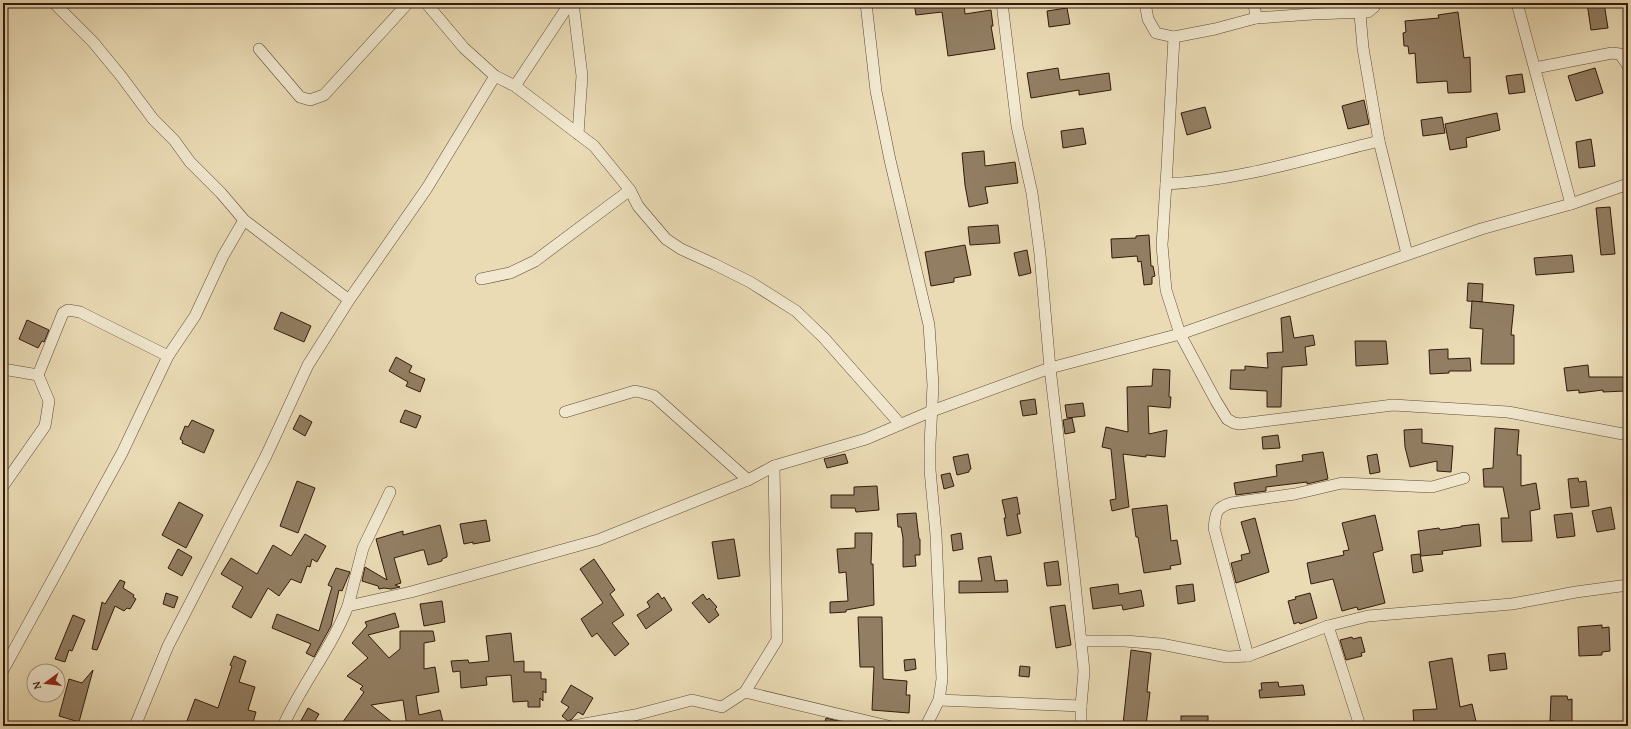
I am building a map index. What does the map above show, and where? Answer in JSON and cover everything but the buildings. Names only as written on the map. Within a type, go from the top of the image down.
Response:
[{"type":"street","points":[[54,3],[94,42],[153,119],[174,140],[190,162],[221,193],[244,220],[349,300]]},
{"type":"street","points":[[259,49],[300,97],[310,100],[324,95],[408,3]]},
{"type":"street","points":[[426,3],[464,48],[495,76],[515,86],[594,146],[630,190],[638,206],[666,239],[681,249],[750,282],[796,310],[824,338],[900,424]]},
{"type":"street","points":[[515,86],[571,3]]},
{"type":"street","points":[[571,3],[582,76],[578,134]]},
{"type":"street","points":[[866,3],[876,90],[890,160],[929,325],[933,385],[930,470],[936,535],[942,679],[939,700],[926,726]]},
{"type":"street","points":[[1002,3],[1017,126],[1032,193],[1040,254],[1050,368],[1084,671],[1081,726]]},
{"type":"street","points":[[1145,3],[1148,19],[1156,32],[1174,37],[1215,29],[1256,18],[1344,12],[1360,14],[1368,12],[1376,3]]},
{"type":"street","points":[[1254,3],[1256,18]]},
{"type":"street","points":[[1517,3],[1571,204]]},
{"type":"street","points":[[1360,14],[1363,48],[1379,141],[1407,254]]},
{"type":"street","points":[[1174,37],[1162,245],[1166,290],[1180,334],[1227,419],[1234,423],[1240,424],[1393,405],[1508,412],[1628,435]]},
{"type":"street","points":[[1535,68],[1612,53],[1620,54],[1628,66]]},
{"type":"street","points":[[135,726],[174,633],[266,456],[308,365],[349,300],[427,188],[495,76]]},
{"type":"street","points":[[1166,184],[1195,183],[1258,170],[1379,141]]},
{"type":"street","points":[[348,606],[411,592],[598,540],[748,480],[774,466],[866,439],[932,411],[1050,368],[1180,334],[1481,228],[1571,204],[1628,184]]},
{"type":"street","points":[[481,279],[510,273],[535,261],[630,190]]},
{"type":"street","points":[[3,670],[122,453],[168,356],[194,316],[223,256],[244,220]]},
{"type":"street","points":[[3,486],[45,426],[49,401],[38,375],[63,313],[68,310],[80,312],[168,356]]},
{"type":"street","points":[[3,368],[38,375]]},
{"type":"street","points":[[564,412],[635,391],[644,392],[654,396],[748,480]]},
{"type":"street","points":[[573,726],[635,715],[692,700],[722,707],[745,692],[777,640],[774,466]]},
{"type":"street","points":[[1248,656],[1214,528],[1216,513],[1221,506],[1231,503],[1295,494],[1342,484],[1432,487],[1464,478]]},
{"type":"street","points":[[283,726],[292,705],[340,626],[348,606],[363,548],[390,492]]},
{"type":"street","points":[[1081,641],[1125,641],[1161,644],[1227,657],[1248,656],[1328,626],[1368,616],[1512,604],[1576,592],[1628,585]]},
{"type":"street","points":[[1328,626],[1360,726]]},
{"type":"street","points":[[745,692],[888,726]]},
{"type":"street","points":[[939,700],[1081,706]]}]
